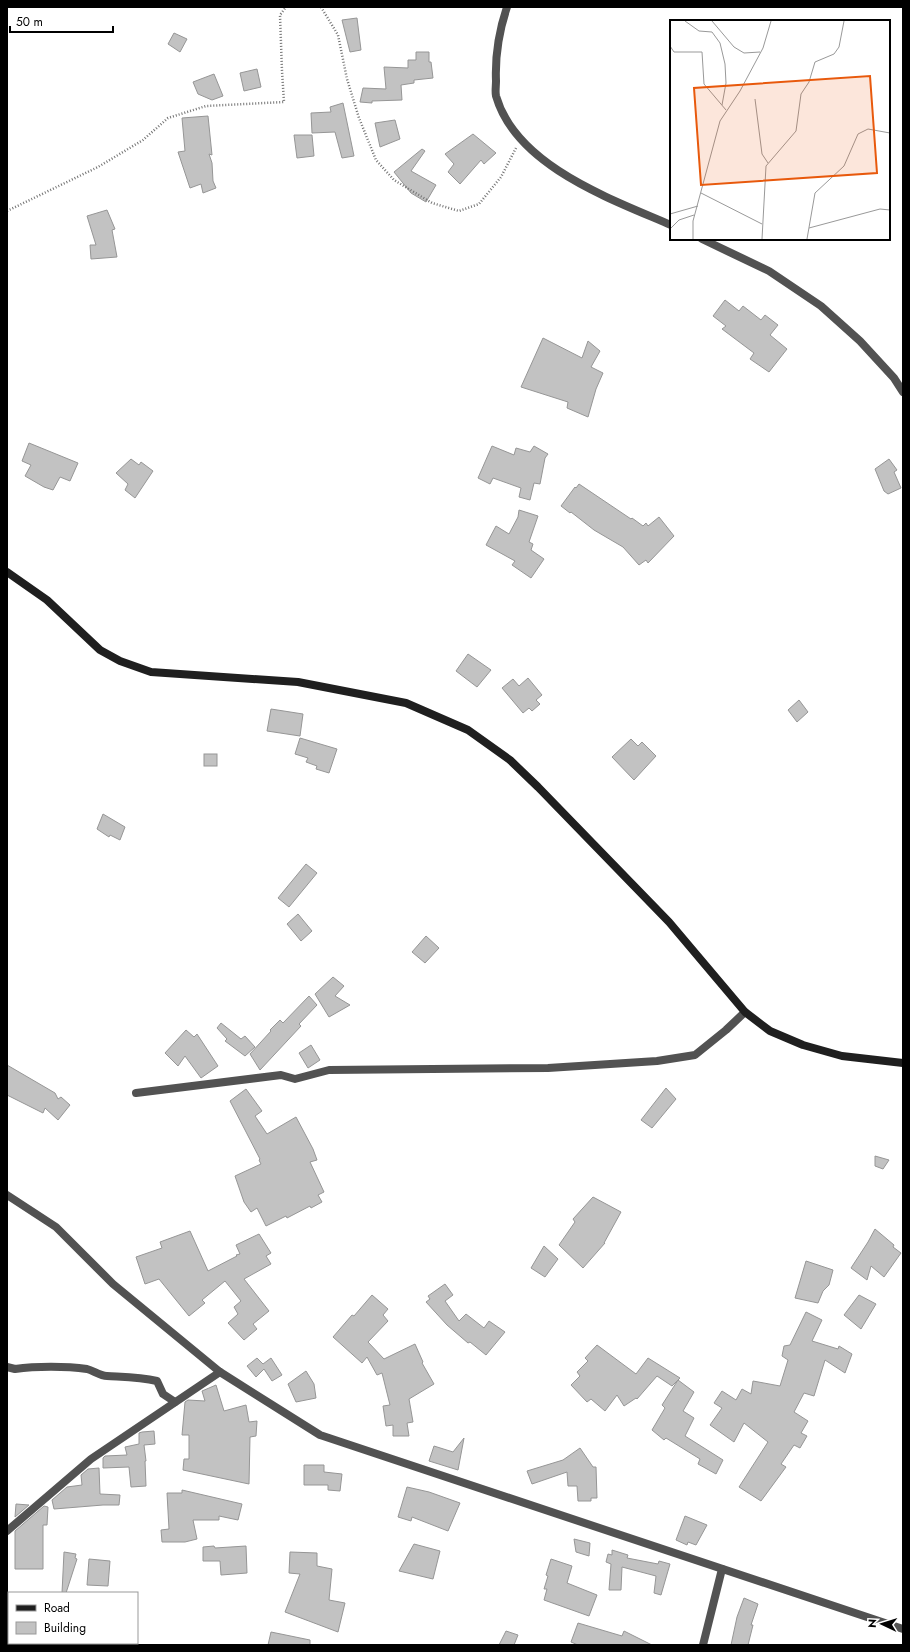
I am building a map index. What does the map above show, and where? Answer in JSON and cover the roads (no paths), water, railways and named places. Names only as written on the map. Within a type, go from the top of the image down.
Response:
[{"type":"main road","points":[[7,572],[47,600],[100,650],[120,661],[151,672],[298,682],[406,703],[468,730],[510,760],[538,787],[669,922],[745,1012],[770,1031],[803,1044],[842,1056],[903,1063]]},
{"type":"street","points":[[507,7],[495,59],[496,96],[510,127],[531,151],[568,176],[605,197],[670,225]]},
{"type":"street","points":[[704,240],[769,271],[822,306],[860,341],[894,378],[903,392]]},
{"type":"street","points":[[136,1093],[281,1075],[295,1079],[329,1070],[548,1068],[657,1061],[695,1055],[726,1030],[745,1012]]},
{"type":"street","points":[[7,1196],[56,1227],[113,1284],[220,1372],[320,1436],[903,1629]]},
{"type":"street","points":[[7,1367],[15,1369],[68,1367],[87,1370],[106,1376],[135,1377],[157,1381],[163,1394],[175,1402]]},
{"type":"street","points":[[7,1531],[91,1459],[220,1372]]},
{"type":"street","points":[[703,1645],[722,1569]]}]
